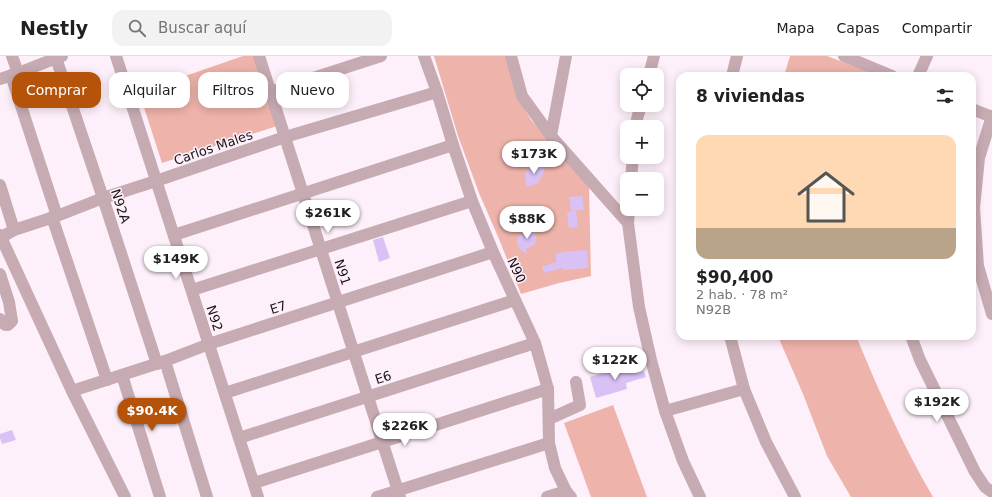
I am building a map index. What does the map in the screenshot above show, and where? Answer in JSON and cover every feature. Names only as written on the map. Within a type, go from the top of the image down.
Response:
[{"type":"street","points":[[12,56],[10,76],[107,380]]},
{"type":"street","name":"N92","points":[[116,56],[258,497]]},
{"type":"street","name":"N91","points":[[259,56],[369,396],[399,494]]},
{"type":"street","points":[[270,92],[381,56]]},
{"type":"street","name":"N90","points":[[424,56],[472,201],[493,252],[535,343],[548,389],[549,443],[555,468],[568,494]]},
{"type":"street","points":[[512,56],[522,96],[551,136],[628,223]]},
{"type":"street","points":[[551,136],[566,56]]},
{"type":"street","points":[[651,68],[654,56]]},
{"type":"street","points":[[733,72],[737,56]]},
{"type":"street","points":[[844,56],[882,72]]},
{"type":"street","points":[[920,72],[927,56]]},
{"type":"street","points":[[10,76],[58,57]]},
{"type":"street","name":"N92A","points":[[58,57],[103,198],[207,497]]},
{"type":"street","name":"Carlos Males","points":[[0,237],[14,230],[55,217],[103,198],[284,137],[437,92]]},
{"type":"street","points":[[976,111],[992,117],[979,158],[976,188]]},
{"type":"street","points":[[174,235],[453,145]]},
{"type":"street","points":[[0,185],[14,230]]},
{"type":"street","points":[[192,290],[472,201]]},
{"type":"street","points":[[628,216],[628,223],[639,307],[650,360],[665,411],[683,461],[700,497]]},
{"type":"street","points":[[0,237],[72,391],[125,497]]},
{"type":"street","points":[[976,237],[978,266],[992,314]]},
{"type":"street","name":"E7","points":[[72,391],[161,362],[209,344],[493,252]]},
{"type":"street","points":[[0,274],[9,302],[12,321],[8,325],[5,325],[0,319]]},
{"type":"street","points":[[225,393],[515,300]]},
{"type":"street","points":[[731,340],[744,389],[766,442],[795,497]]},
{"type":"street","points":[[912,340],[920,360],[972,466],[986,487],[992,492]]},
{"type":"street","name":"E6","points":[[239,438],[535,343]]},
{"type":"street","points":[[122,375],[160,497]]},
{"type":"street","points":[[549,419],[580,405],[576,382]]},
{"type":"street","points":[[254,483],[548,389]]},
{"type":"street","points":[[665,411],[744,389]]},
{"type":"street","points":[[377,497],[399,494],[549,443]]},
{"type":"street","points":[[547,497],[568,494]]},
{"type":"shaded area","points":[[243,56],[255,56],[260,72],[198,72],[198,108],[268,108],[268,97],[277,126],[162,163],[144,108],[190,108],[190,74]]},
{"type":"shaded area","points":[[434,56],[506,56],[516,95],[531,120],[589,187],[591,276],[521,294],[479,193],[458,136]]},
{"type":"shaded area","points":[[790,56],[827,56],[866,71],[866,72],[785,72]]},
{"type":"shaded area","points":[[858,340],[892,418],[933,497],[851,497],[827,456],[803,394],[780,341]]},
{"type":"shaded area","points":[[613,405],[647,497],[591,497],[564,423]]},
{"type":"building","points":[[536,163],[545,169],[538,183],[527,187],[525,181],[526,172]]},
{"type":"building","points":[[582,196],[584,210],[571,211],[569,197]]},
{"type":"building","points":[[576,211],[578,227],[569,228],[567,212]]},
{"type":"building","points":[[524,229],[535,233],[536,238],[535,244],[526,249],[527,254],[520,249],[517,243],[518,237],[525,234]]},
{"type":"building","points":[[383,237],[390,258],[379,262],[373,240]]},
{"type":"building","points":[[587,250],[588,268],[563,270],[562,268],[544,273],[542,267],[556,262],[556,253]]},
{"type":"building","points":[[637,365],[639,373],[644,371],[646,377],[626,383],[627,389],[596,398],[590,377]]},
{"type":"building","points":[[12,430],[16,440],[2,444],[0,434]]}]
